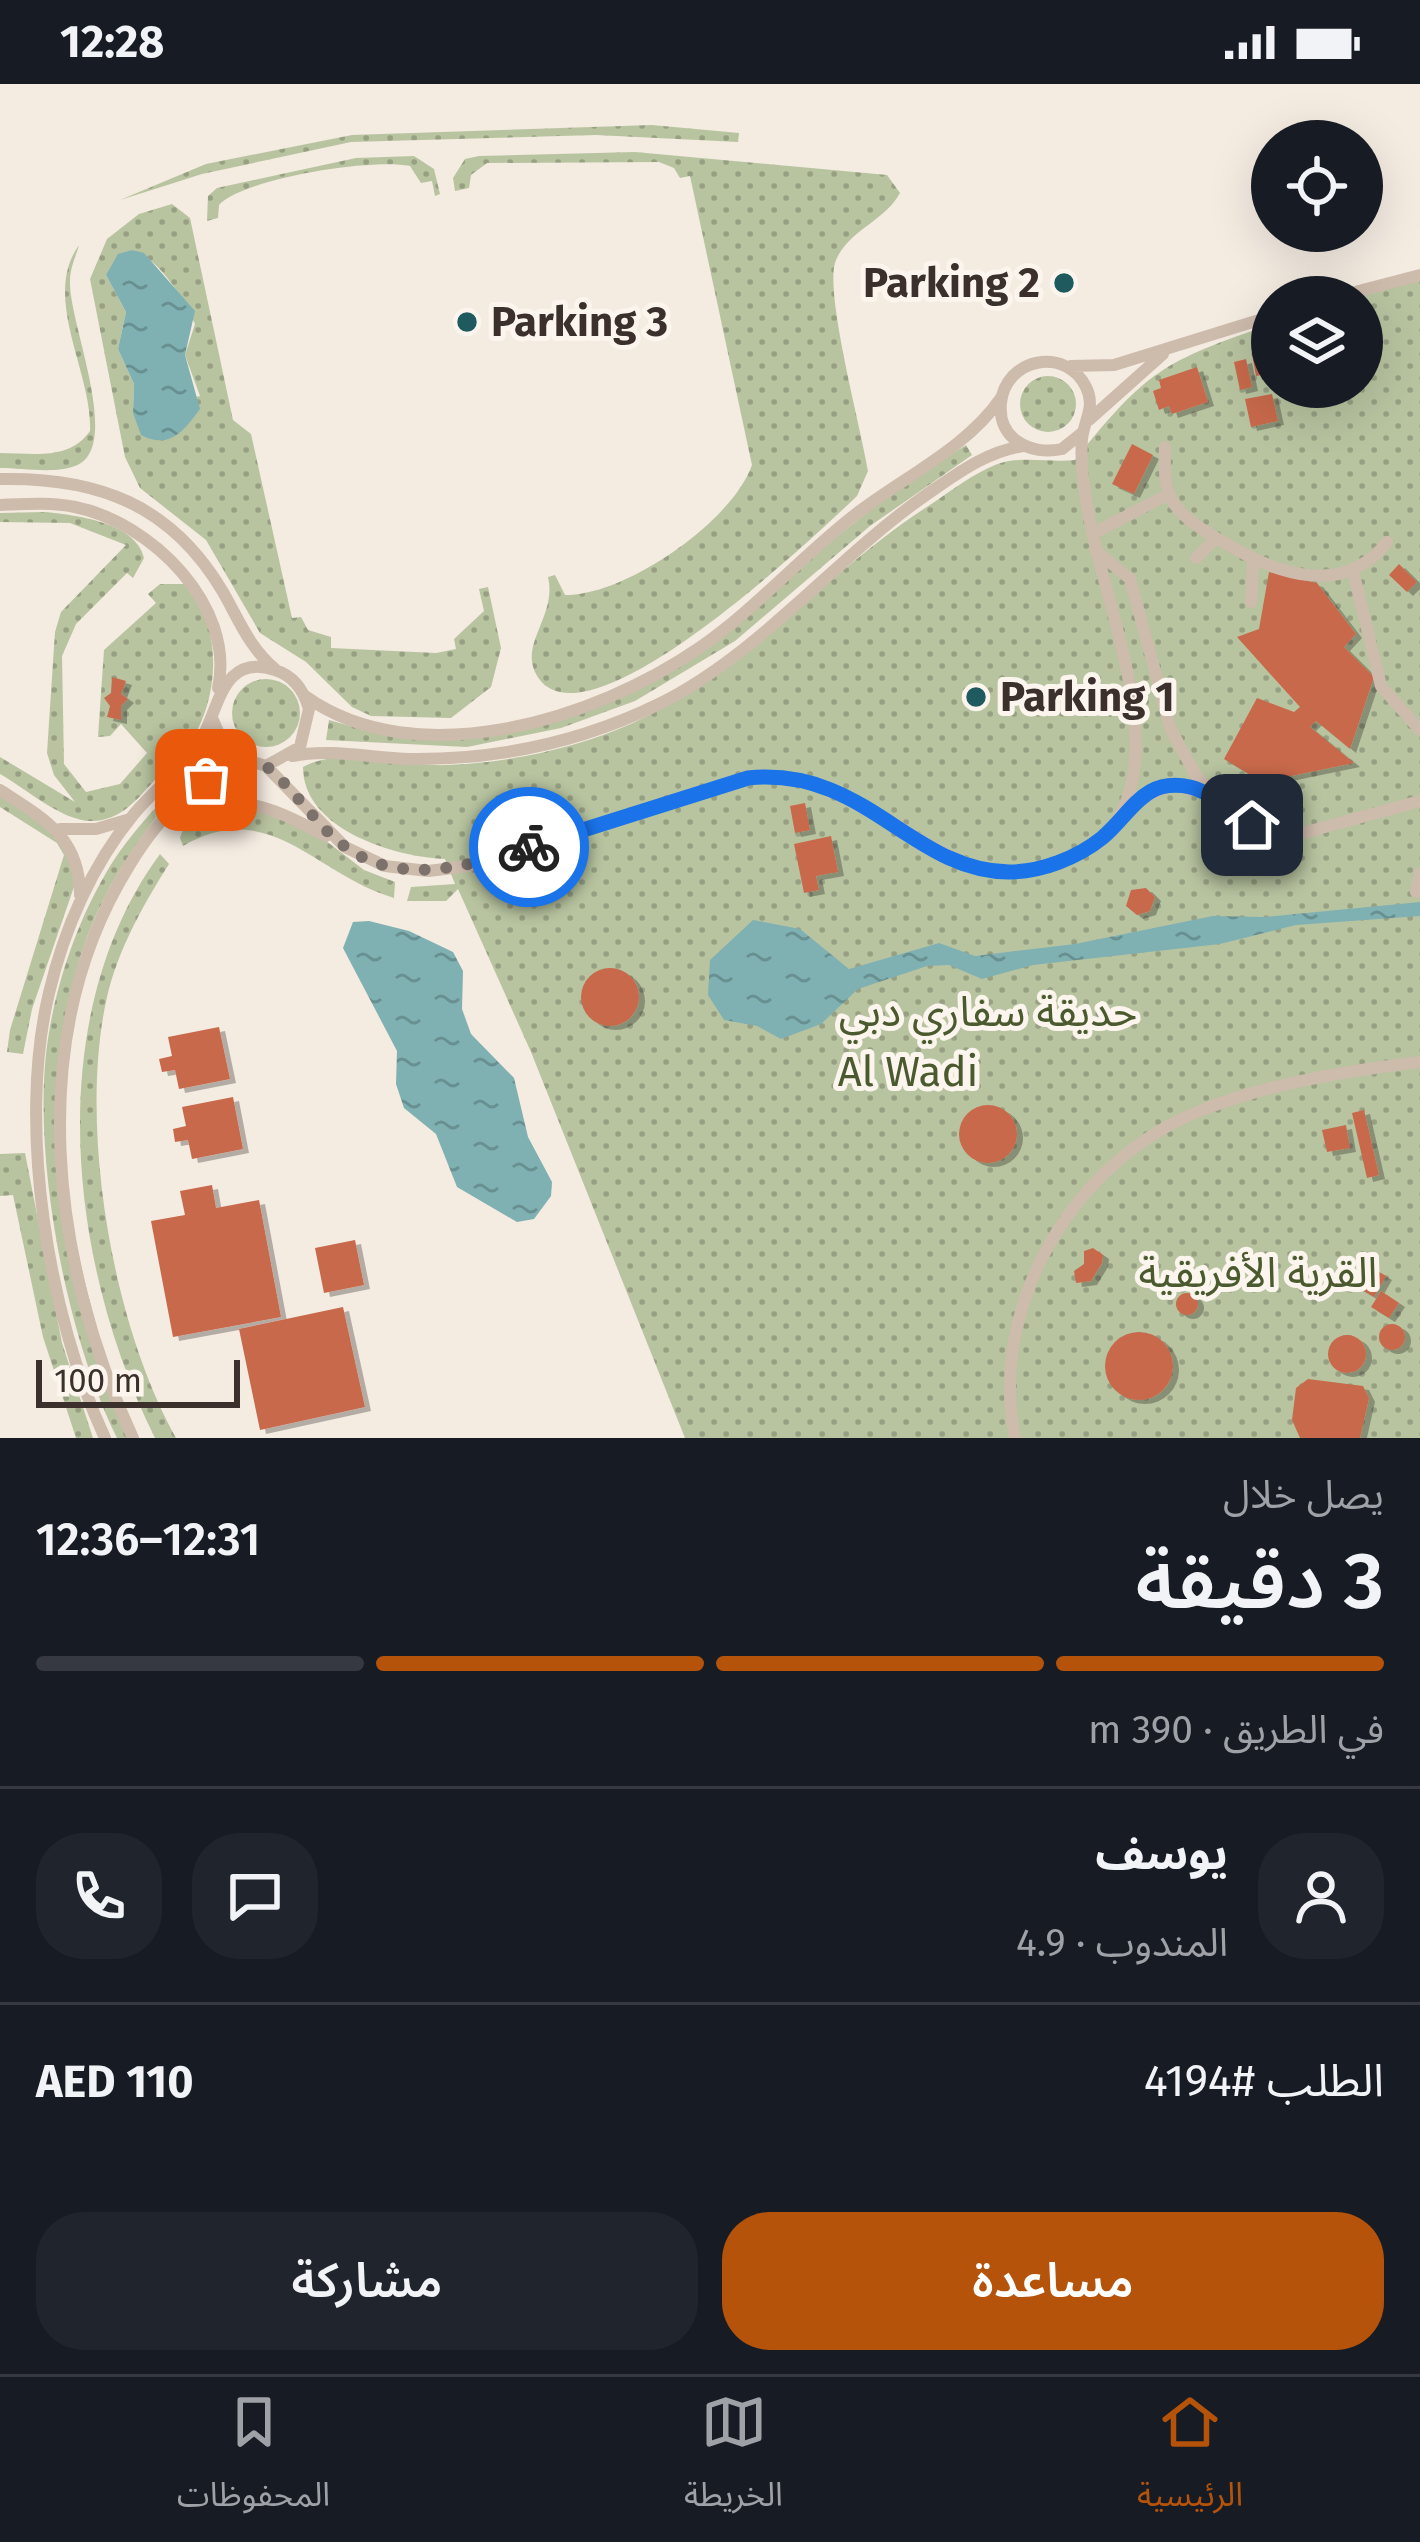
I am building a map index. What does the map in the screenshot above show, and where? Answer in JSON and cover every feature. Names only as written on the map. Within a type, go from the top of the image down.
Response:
[{"type":"street","points":[[1383,285],[1420,275]]},
{"type":"street","points":[[0,479],[89,484],[158,520],[205,565],[254,648],[305,696],[356,724],[419,732],[539,719],[623,691],[663,670],[737,619],[815,547],[975,428],[1025,366],[1114,365],[1251,323]]},
{"type":"street","points":[[133,1438],[101,1356],[80,1268],[67,1196],[58,1094],[62,1046],[85,954],[119,883],[169,813],[206,780],[290,757],[321,752],[457,758],[544,745],[612,724],[706,676],[749,645],[878,529],[991,453],[1023,446],[1062,449],[1123,385],[1172,347]]},
{"type":"street","points":[[1064,365],[1084,382],[1092,534],[1137,737],[1130,804]]},
{"type":"street","points":[[1001,397],[1004,425],[1023,446]]},
{"type":"street","points":[[1165,447],[1169,494],[1186,517],[1253,560],[1304,575],[1353,571],[1388,542]]},
{"type":"street","points":[[1092,534],[1169,494]]},
{"type":"street","points":[[0,505],[77,507],[122,525],[165,556],[214,625],[222,658],[212,718],[195,750],[131,818],[80,902],[45,1012],[37,1094],[38,1144],[65,1318],[103,1436]]},
{"type":"street","points":[[1196,559],[1216,538]]},
{"type":"street","points":[[1095,550],[1121,567],[1137,592],[1171,730],[1214,797],[1241,820],[1284,833],[1321,830],[1420,801]]},
{"type":"street","points":[[1251,602],[1253,560]]},
{"type":"street","points":[[1353,571],[1381,686],[1420,730]]},
{"type":"street","points":[[218,692],[237,674],[276,670]]},
{"type":"street","points":[[290,757],[307,735],[305,696]]},
{"type":"street","points":[[212,718],[228,754],[259,766],[345,847]]},
{"type":"street","points":[[169,813],[229,800],[256,802],[385,866],[449,870],[748,778],[776,776],[829,785],[965,864],[1014,872],[1083,850],[1102,838],[1148,790],[1171,785],[1214,797]]},
{"type":"street","points":[[0,790],[60,829],[76,864],[80,902]]},
{"type":"street","points":[[60,829],[96,829],[131,818]]},
{"type":"street","points":[[1416,892],[1420,874]]},
{"type":"street","points":[[1015,1438],[1010,1393],[1019,1317],[1058,1229],[1103,1174],[1147,1139],[1196,1112],[1339,1076],[1420,1062]]},
{"type":"green space","points":[[652,125],[739,133],[738,142],[596,135],[351,142],[202,174],[120,200],[206,164],[352,135]]},
{"type":"green space","points":[[635,152],[887,175],[900,193],[842,250],[833,276],[868,471],[857,496],[698,632],[646,666],[598,688],[560,692],[535,672],[532,661],[548,604],[548,577],[555,575],[565,595],[617,583],[645,569],[674,552],[723,509],[752,465],[690,176],[680,178],[674,168],[659,162],[487,163],[471,175],[469,188],[455,191],[453,178],[465,159],[479,156]]},
{"type":"green space","points":[[414,156],[434,169],[440,194],[435,196],[432,181],[421,183],[410,166],[340,168],[254,186],[219,205],[218,218],[207,221],[208,196],[217,188],[356,158]]},
{"type":"green space","points":[[172,204],[190,218],[233,420],[251,434],[292,618],[301,617],[308,630],[331,637],[331,648],[436,653],[456,649],[454,639],[484,611],[479,589],[488,587],[501,648],[491,687],[451,718],[371,716],[352,707],[306,662],[260,633],[206,540],[140,488],[125,457],[90,279],[107,239],[139,214]],"holes":[[[132,250],[169,280],[195,324],[185,355],[200,396],[133,413],[134,384],[118,349],[126,312],[106,275]]]},
{"type":"green space","points":[[79,245],[70,281],[94,410],[95,435],[89,455],[67,468],[0,468],[0,453],[61,451],[90,431],[65,288]]},
{"type":"green space","name":"حديقة سفاري دبي","points":[[1420,277],[1420,1438],[685,1438],[531,1052],[458,889],[446,901],[407,901],[411,887],[455,884],[445,859],[379,846],[335,823],[307,789],[303,767],[336,758],[430,765],[494,761],[566,747],[633,723],[713,676],[894,530],[971,478],[1005,462],[1075,460],[1121,406],[1160,372],[1251,332],[1251,408],[1383,408],[1383,288]]},
{"type":"green space","points":[[1048,376],[1068,384],[1076,404],[1068,424],[1048,432],[1028,424],[1020,404],[1028,384]]},
{"type":"green space","points":[[966,445],[972,455],[870,526],[735,641],[635,701],[561,728],[467,747],[326,740],[329,720],[375,733],[422,736],[557,717],[670,670],[889,495]]},
{"type":"green space","points":[[45,512],[117,528],[139,546],[144,558],[133,578],[127,573],[76,624],[62,656],[64,764],[86,792],[120,784],[147,753],[121,724],[110,736],[98,737],[104,650],[156,603],[148,594],[160,584],[185,584],[198,601],[212,643],[211,689],[197,731],[133,803],[101,820],[68,816],[0,774],[0,757],[75,802],[54,775],[47,753],[55,632],[61,612],[126,545],[70,523],[0,522],[0,513]]},
{"type":"green space","points":[[266,679],[290,689],[300,713],[290,737],[266,747],[242,737],[232,713],[242,689]]},
{"type":"green space","points":[[210,745],[221,758],[181,789],[128,857],[91,926],[70,998],[61,1071],[62,1145],[88,1293],[130,1438],[117,1438],[83,1351],[58,1250],[45,1147],[49,1031],[75,937],[106,873]]},
{"type":"green space","points":[[0,794],[54,830],[77,878],[32,1009],[23,1054],[7,1052],[10,1030],[64,855],[57,843],[0,807]]},
{"type":"green space","points":[[236,802],[295,817],[364,870],[395,882],[394,898],[267,834],[214,833],[183,846],[180,838],[195,817]]},
{"type":"green space","points":[[160,854],[169,864],[132,928],[107,997],[97,1104],[99,1163],[118,1282],[153,1392],[176,1438],[155,1438],[126,1370],[103,1297],[87,1220],[80,1142],[83,1065],[97,990],[122,919]]},
{"type":"green space","points":[[25,1153],[62,1343],[93,1438],[76,1438],[43,1337],[13,1195],[0,1196],[0,1154]]},
{"type":"water","points":[[144,253],[195,311],[185,355],[200,409],[182,431],[168,439],[141,435],[133,413],[134,384],[118,349],[126,312],[106,275],[118,254]]},
{"type":"water","points":[[1420,902],[1420,916],[1296,925],[1220,944],[1033,965],[982,979],[949,965],[927,966],[858,989],[821,1024],[781,1039],[757,1026],[724,1020],[708,995],[710,960],[753,920],[800,929],[849,969],[939,943],[975,956],[1075,944],[1213,916],[1264,917]]},
{"type":"water","points":[[353,922],[409,931],[453,952],[463,971],[462,1009],[471,1034],[514,1078],[528,1137],[552,1182],[551,1196],[534,1219],[517,1222],[457,1187],[436,1134],[404,1108],[396,1084],[397,1051],[343,948]]},
{"type":"building","points":[[1246,359],[1251,387],[1240,390],[1234,362]]},
{"type":"building","points":[[1197,367],[1208,402],[1172,414],[1169,406],[1159,410],[1153,391],[1161,388],[1159,380]]},
{"type":"building","points":[[1251,398],[1251,408],[1275,408],[1278,421],[1251,427],[1245,399]]},
{"type":"building","points":[[1132,444],[1153,455],[1134,494],[1112,484]]},
{"type":"building","points":[[1399,564],[1417,582],[1407,592],[1389,575]]},
{"type":"building","points":[[1269,572],[1317,583],[1356,634],[1344,647],[1374,677],[1350,749],[1316,721],[1310,727],[1354,763],[1262,782],[1224,759],[1257,698],[1294,712],[1300,707],[1237,637],[1259,629]]},
{"type":"building","points":[[112,677],[126,681],[121,694],[128,699],[121,706],[121,720],[107,717],[110,706],[104,698],[111,693]]},
{"type":"building","points":[[805,803],[810,830],[795,833],[790,806]]},
{"type":"building","points":[[831,836],[838,872],[816,876],[819,890],[804,893],[794,844]]},
{"type":"building","points":[[1146,888],[1155,897],[1150,911],[1137,915],[1126,906],[1131,890]]},
{"type":"building","points":[[610,968],[630,977],[639,997],[630,1017],[610,1026],[590,1017],[581,997],[590,977]]},
{"type":"building","points":[[219,1027],[230,1079],[179,1089],[175,1070],[162,1072],[159,1059],[172,1056],[168,1037]]},
{"type":"building","points":[[233,1097],[243,1149],[192,1159],[188,1140],[175,1142],[173,1129],[186,1126],[182,1107]]},
{"type":"building","points":[[988,1105],[1008,1114],[1017,1134],[1008,1154],[988,1163],[968,1154],[959,1134],[968,1114]]},
{"type":"building","points":[[1364,1110],[1379,1175],[1367,1178],[1352,1113]]},
{"type":"building","points":[[1346,1125],[1350,1148],[1327,1152],[1322,1130]]},
{"type":"building","points":[[212,1185],[216,1208],[259,1200],[281,1317],[173,1337],[151,1221],[185,1215],[180,1191]]},
{"type":"building","points":[[355,1240],[364,1285],[324,1293],[315,1248]]},
{"type":"building","points":[[1093,1248],[1103,1255],[1102,1263],[1091,1281],[1076,1283],[1074,1271],[1084,1264],[1084,1251]]},
{"type":"building","points":[[1369,1266],[1386,1276],[1374,1297],[1357,1287]]},
{"type":"building","points":[[1381,1291],[1399,1303],[1389,1318],[1371,1307]]},
{"type":"building","points":[[1187,1293],[1198,1304],[1187,1315],[1176,1304]]},
{"type":"building","points":[[343,1307],[365,1407],[260,1430],[239,1329]]},
{"type":"building","points":[[1392,1324],[1405,1337],[1392,1350],[1379,1337]]},
{"type":"building","points":[[1139,1332],[1163,1342],[1173,1366],[1163,1390],[1139,1400],[1115,1390],[1105,1366],[1115,1342]]},
{"type":"building","points":[[1347,1335],[1360,1341],[1366,1354],[1360,1367],[1347,1373],[1334,1367],[1328,1354],[1334,1341]]},
{"type":"building","points":[[1308,1379],[1363,1386],[1369,1398],[1360,1438],[1300,1438],[1292,1420],[1296,1388]]},
{"type":"way so far","points":[[206,780],[228,770],[266,766],[345,847],[385,866],[449,870],[529,847]]},
{"type":"place","name":"Parking 2","points":[[1064,283]]},
{"type":"place","name":"Parking 3","points":[[467,322]]},
{"type":"place","name":"Parking 1","points":[[976,697]]},
{"type":"route","points":[[529,847],[748,778],[776,776],[829,785],[965,864],[989,871],[1014,872],[1063,860],[1102,838],[1148,790],[1171,785],[1214,797],[1252,825]]},
{"type":"park label","name":"Al Wadi","points":[[908,1072]]},
{"type":"park label","name":"القرية الأفريقية","points":[[1258,1273]]}]
